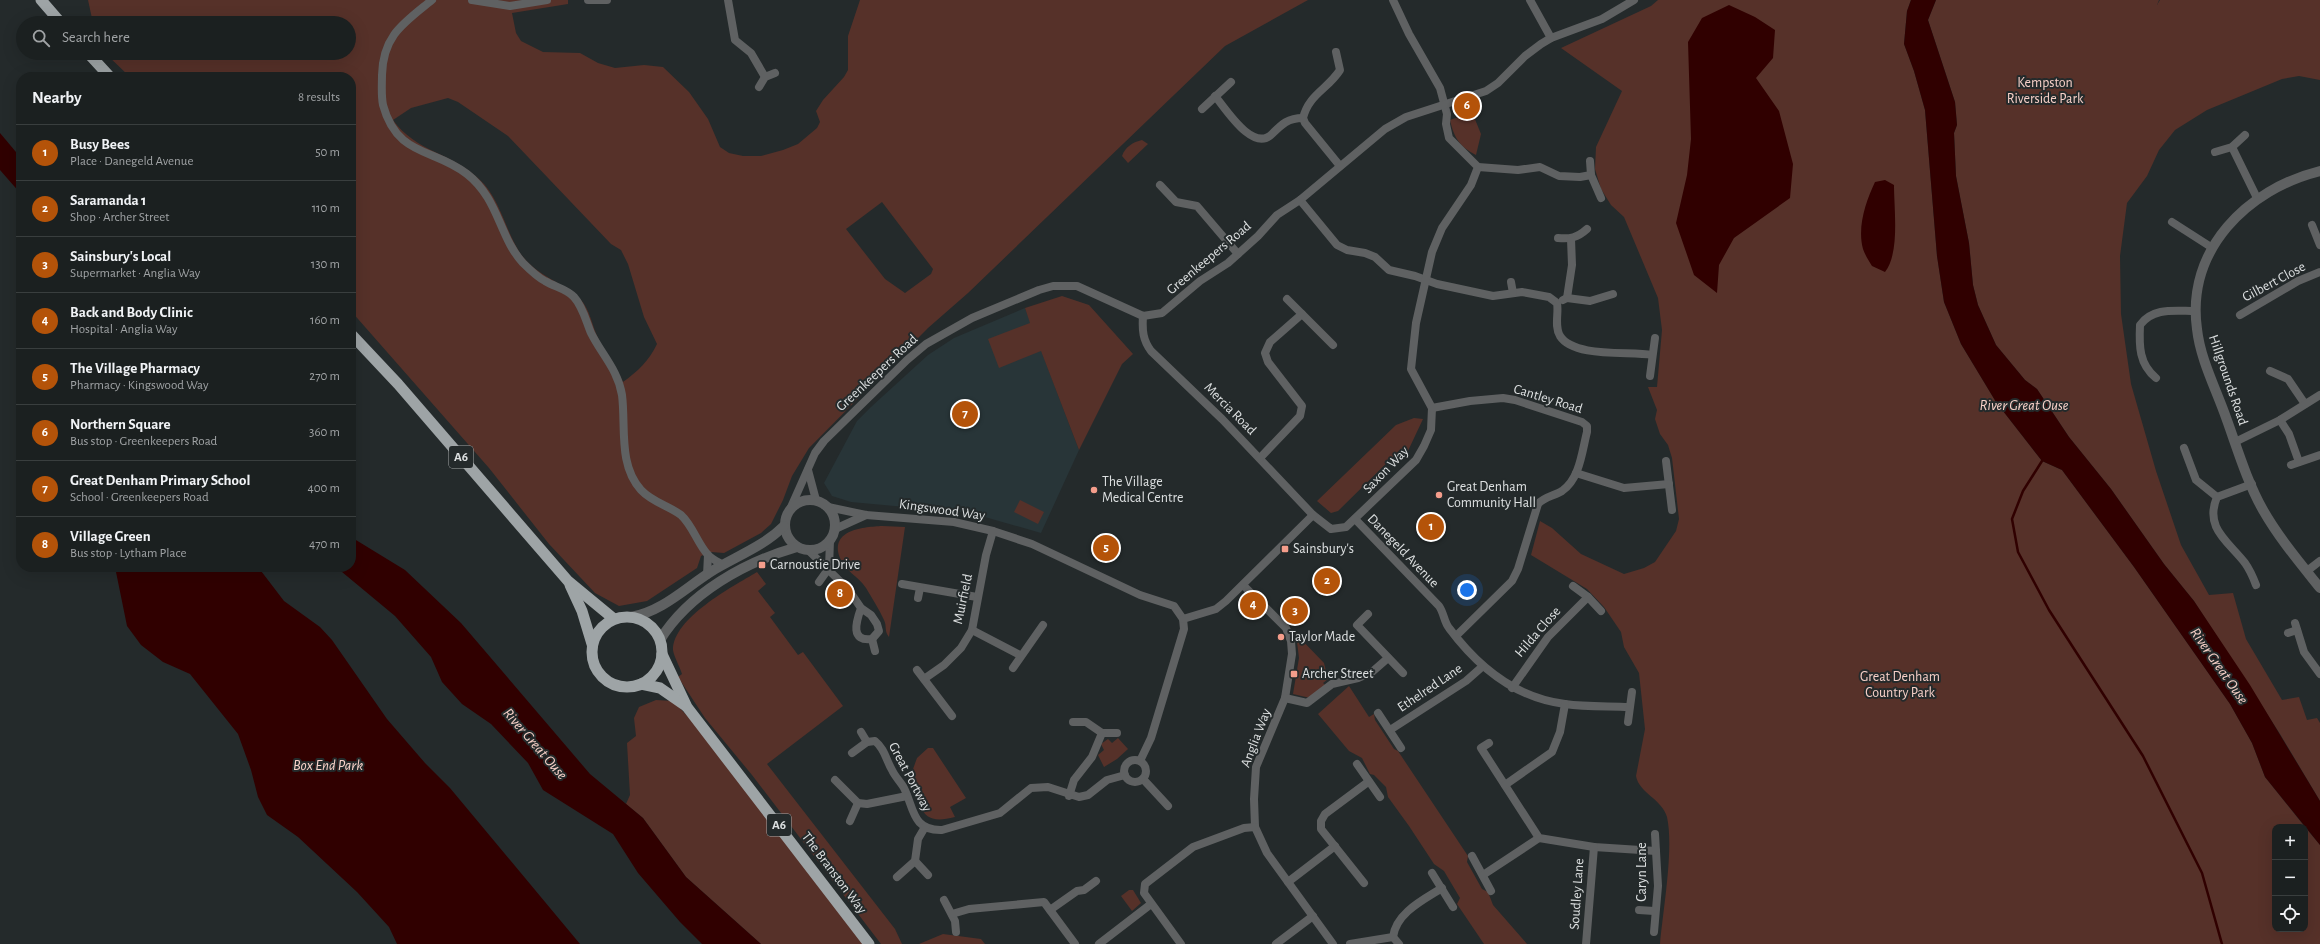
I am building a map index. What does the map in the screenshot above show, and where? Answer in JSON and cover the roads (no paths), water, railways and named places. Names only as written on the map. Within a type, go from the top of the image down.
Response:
[{"type":"highway","points":[[41,0],[55,16]]},
{"type":"highway","points":[[94,60],[105,72]]},
{"type":"highway","name":"A6","points":[[356,339],[398,384],[568,581],[614,619]]},
{"type":"highway","name":"A6","points":[[568,581],[582,611],[592,644]]},
{"type":"highway","points":[[631,617],[648,624],[660,640],[662,654],[659,666],[651,677],[641,684],[630,687],[619,686],[608,682],[600,675],[594,665],[591,655],[592,644],[597,633],[604,625],[614,619],[631,617]]},
{"type":"highway","name":"The Branston Way","points":[[662,654],[687,707],[870,944]]},
{"type":"highway","name":"The Branston Way","points":[[641,684],[660,688],[687,707]]},
{"type":"street","points":[[432,0],[405,21],[389,42],[384,57],[382,89],[383,104],[389,118],[405,142],[421,152],[453,165],[477,183],[487,195],[513,248],[522,262],[545,281],[574,296],[592,334],[618,378],[622,395],[626,461],[632,475],[641,490],[682,516],[708,555],[723,565]]},
{"type":"street","points":[[472,0],[510,6],[548,0]]},
{"type":"street","points":[[588,0],[607,0]]},
{"type":"street","points":[[728,0],[735,40],[751,53],[765,77]]},
{"type":"street","points":[[1393,0],[1409,34],[1440,88],[1445,105],[1449,138],[1454,145],[1475,161],[1478,167],[1518,170],[1540,167],[1559,176],[1580,177],[1591,175]]},
{"type":"street","points":[[1530,0],[1551,38]]},
{"type":"street","name":"Greenkeepers Road","points":[[791,507],[808,470],[824,441],[907,360],[940,334],[972,318],[1053,286],[1077,286],[1143,316],[1162,313],[1200,281],[1238,254],[1277,215],[1300,200],[1394,123],[1406,117],[1486,91],[1498,83],[1525,56],[1551,38],[1602,19],[1634,0]]},
{"type":"street","points":[[1336,52],[1340,70],[1335,78],[1313,97],[1303,118],[1305,123],[1340,166]]},
{"type":"street","points":[[759,87],[765,77],[775,73]]},
{"type":"street","points":[[1202,108],[1231,82]]},
{"type":"street","points":[[1215,96],[1251,138],[1262,140],[1270,136],[1283,123],[1292,118],[1303,118]]},
{"type":"street","points":[[2215,152],[2232,147],[2245,135]]},
{"type":"street","points":[[2232,147],[2257,198]]},
{"type":"street","points":[[1590,161],[1591,175],[1601,198]]},
{"type":"street","name":"Saxon Way","points":[[1313,515],[1331,529],[1346,527],[1416,460],[1424,446],[1431,430],[1432,408],[1427,396],[1415,378],[1411,363],[1425,280],[1432,252],[1442,228],[1471,185],[1478,167]]},
{"type":"street","name":"Hillgrounds Road","points":[[2320,171],[2293,180],[2257,198],[2231,221],[2211,247],[2199,281],[2195,310],[2200,347],[2252,484],[2272,525],[2320,588]]},
{"type":"street","points":[[1160,185],[1176,202],[1197,206],[1238,254]]},
{"type":"street","points":[[1300,200],[1342,249],[1365,253],[1374,257],[1389,270],[1493,296],[1522,292],[1549,297],[1557,303],[1559,312],[1558,330],[1566,342],[1590,351],[1652,354]]},
{"type":"street","points":[[2312,225],[2320,245]]},
{"type":"street","points":[[2175,227],[2211,247]]},
{"type":"street","points":[[1558,238],[1571,239],[1580,236],[1587,229]]},
{"type":"street","points":[[1567,298],[1572,265],[1571,239]]},
{"type":"street","name":"Gilbert Close","points":[[2240,315],[2291,285],[2320,272]]},
{"type":"street","points":[[1511,282],[1513,293]]},
{"type":"street","points":[[1557,303],[1567,298],[1590,301],[1613,294]]},
{"type":"street","points":[[1287,299],[1332,345]]},
{"type":"street","points":[[2156,378],[2149,372],[2143,362],[2140,325],[2151,315],[2160,312],[2195,310]]},
{"type":"street","points":[[1260,458],[1300,416],[1302,406],[1268,362],[1265,353],[1270,342],[1302,314]]},
{"type":"street","name":"Mercia Road","points":[[1143,316],[1142,329],[1145,342],[1152,351],[1260,458],[1313,515]]},
{"type":"street","points":[[1650,376],[1655,338]]},
{"type":"street","points":[[2270,371],[2288,379],[2305,404]]},
{"type":"street","points":[[2235,442],[2280,420],[2320,395]]},
{"type":"street","name":"Cantley Road","points":[[1432,408],[1470,401],[1503,398],[1515,400],[1582,422],[1587,426],[1587,432],[1576,473],[1570,485],[1561,492],[1541,500],[1538,504],[1518,569],[1512,581],[1456,636]]},
{"type":"street","points":[[2280,420],[2289,434],[2295,464],[2320,455]]},
{"type":"street","points":[[2184,448],[2184,459],[2196,480],[2217,497]]},
{"type":"street","points":[[1666,460],[1672,510]]},
{"type":"street","points":[[808,470],[816,500]]},
{"type":"street","points":[[1576,473],[1624,488],[1669,484]]},
{"type":"street","points":[[2252,484],[2217,497],[2213,507],[2215,526],[2220,535],[2244,562],[2252,582]]},
{"type":"street","points":[[797,547],[786,534],[784,526],[786,516],[791,507],[803,501],[816,500],[828,507],[833,514],[835,529],[830,540],[829,568],[820,582]]},
{"type":"street","name":"Kingswood Way","points":[[828,507],[866,515],[947,522],[993,531],[1032,544],[1140,595],[1174,606],[1183,619]]},
{"type":"street","name":"Kingswood Way","points":[[835,529],[866,515]]},
{"type":"street","points":[[1140,761],[1151,738],[1178,652],[1184,629],[1183,619],[1216,609],[1243,585],[1313,515]]},
{"type":"street","name":"Danegeld Avenue","points":[[1354,519],[1439,606],[1448,627],[1483,666],[1512,688],[1537,698],[1565,704],[1629,707]]},
{"type":"street","points":[[631,617],[656,610],[723,565],[765,543],[784,526]]},
{"type":"street","name":"Muirfield","points":[[924,679],[944,665],[961,648],[972,630],[977,597],[993,531]]},
{"type":"street","points":[[808,550],[823,546],[830,540]]},
{"type":"street","points":[[660,640],[669,626],[692,603],[728,576],[755,561],[797,547],[808,550],[829,568],[855,597],[860,608],[871,615],[877,624],[879,631],[872,639],[865,640],[859,636],[856,630],[860,608]]},
{"type":"street","points":[[707,575],[708,555]]},
{"type":"street","points":[[2307,571],[2320,561]]},
{"type":"street","points":[[902,584],[977,597]]},
{"type":"street","name":"Anglia Way","points":[[1243,585],[1277,618],[1289,635],[1292,654],[1285,698],[1266,740],[1256,768],[1254,799],[1255,827],[1267,853],[1334,944]]},
{"type":"street","points":[[1573,586],[1588,597],[1601,611]]},
{"type":"street","points":[[918,598],[920,588]]},
{"type":"street","name":"Hilda Close","points":[[1512,688],[1548,637],[1588,597]]},
{"type":"street","points":[[1368,614],[1357,624],[1402,673]]},
{"type":"street","points":[[1013,668],[1020,655],[1043,625]]},
{"type":"street","points":[[2288,633],[2296,627],[2304,652],[2320,674]]},
{"type":"street","points":[[972,630],[1020,655]]},
{"type":"street","points":[[872,639],[874,651]]},
{"type":"street","points":[[1285,698],[1307,703],[1332,684],[1358,678],[1372,672],[1388,658]]},
{"type":"street","name":"Ethelred Lane","points":[[1390,730],[1466,681],[1483,666]]},
{"type":"street","points":[[917,670],[952,716]]},
{"type":"street","points":[[1628,722],[1632,692]]},
{"type":"street","points":[[1505,785],[1552,752],[1559,737],[1565,704]]},
{"type":"street","name":"Ethelred Lane","points":[[1378,713],[1401,748]]},
{"type":"street","points":[[1074,722],[1086,722],[1102,733],[1117,733]]},
{"type":"street","name":"Great Portway","points":[[861,732],[867,742]]},
{"type":"street","points":[[1070,796],[1074,780],[1092,757],[1102,733]]},
{"type":"street","name":"Great Portway","points":[[852,753],[867,742],[875,741],[881,746],[891,770],[902,784],[911,812],[925,827],[933,830],[942,830],[1000,813],[1031,788],[1048,787],[1070,796],[1079,797],[1088,795],[1107,780],[1125,774]]},
{"type":"street","points":[[1489,743],[1481,748],[1539,838]]},
{"type":"street","points":[[1133,760],[1140,761],[1146,769],[1142,779],[1133,781],[1125,774],[1127,764],[1133,760]]},
{"type":"street","points":[[1356,764],[1380,797]]},
{"type":"street","points":[[1142,779],[1168,806]]},
{"type":"street","points":[[835,780],[858,803],[868,804],[907,796]]},
{"type":"street","points":[[1364,882],[1321,828],[1321,821],[1325,814],[1368,782]]},
{"type":"street","points":[[850,821],[858,803]]},
{"type":"street","points":[[897,877],[915,861],[918,839],[925,827]]},
{"type":"street","points":[[1181,944],[1144,893],[1145,884],[1193,847],[1244,828],[1255,827]]},
{"type":"street","name":"Caryn Lane","points":[[1654,932],[1654,911],[1658,886],[1655,834]]},
{"type":"street","points":[[1483,875],[1539,838],[1594,847],[1656,851]]},
{"type":"street","points":[[1288,882],[1335,846]]},
{"type":"street","name":"Soudley Lane","points":[[1586,944],[1594,847]]},
{"type":"street","points":[[1472,856],[1491,891]]},
{"type":"street","points":[[915,861],[928,875]]},
{"type":"street","points":[[1432,873],[1453,907]]},
{"type":"street","points":[[1050,910],[1077,891],[1084,890],[1096,881]]},
{"type":"street","points":[[1399,944],[1393,936],[1394,925],[1399,918],[1442,888]]},
{"type":"street","points":[[944,900],[952,914],[956,932]]},
{"type":"street","points":[[952,914],[969,909],[1044,902],[1075,944]]},
{"type":"street","points":[[1099,944],[1151,904]]},
{"type":"street","name":"Caryn Lane","points":[[1639,910],[1654,911]]},
{"type":"street","points":[[1276,944],[1313,916]]},
{"type":"street","points":[[1350,944],[1393,936]]},
{"type":"water","name":"River Great Ouse","points":[[1911,0],[1936,0],[1928,20],[1955,102],[1957,125],[1954,133],[1956,176],[1969,243],[1973,285],[1978,305],[1996,345],[2025,380],[2037,389],[2069,437],[2111,489],[2164,564],[2194,601],[2250,685],[2320,801],[2320,845],[2308,830],[2308,824],[2303,824],[2265,777],[2252,743],[2230,704],[2134,567],[2062,470],[2042,461],[1996,402],[1961,344],[1944,302],[1937,256],[1925,110],[1914,71],[1904,44],[1907,11]]},
{"type":"water","points":[[1729,5],[1755,17],[1775,30],[1773,58],[1756,78],[1779,111],[1793,164],[1790,198],[1734,238],[1719,265],[1717,293],[1694,275],[1676,223],[1687,175],[1691,139],[1688,42],[1702,18]]},
{"type":"water","points":[[0,133],[16,152],[16,188],[0,170]]},
{"type":"water","points":[[1885,180],[1894,185],[1895,230],[1893,254],[1890,264],[1885,272],[1872,266],[1868,260],[1861,241],[1861,232],[1863,214],[1868,197],[1875,182]]},
{"type":"water","name":"River Great Ouse","points":[[356,540],[405,570],[461,623],[590,774],[643,818],[686,877],[761,944],[702,944],[680,922],[638,873],[613,834],[543,790],[528,763],[491,724],[462,704],[442,682],[431,657],[395,616],[342,572],[356,572]]},
{"type":"water","name":"Box End Park","points":[[116,572],[262,572],[284,601],[320,627],[332,640],[387,719],[425,763],[450,788],[580,944],[397,944],[389,927],[357,892],[298,837],[267,815],[258,797],[251,770],[238,734],[190,674],[163,662],[141,645],[127,626]]},
{"type":"waterway","points":[[2042,461],[2023,491],[2012,519],[2018,552],[2049,610],[2143,756],[2202,873],[2222,944]]},
{"type":"place","name":"Northern Square","points":[[1467,106]]},
{"type":"place","name":"Great Denham Primary School","points":[[965,414]]},
{"type":"place","name":"The Village Medical Centre","points":[[1094,490]]},
{"type":"place","name":"Great Denham Community Hall","points":[[1439,495]]},
{"type":"place","name":"Busy Bees","points":[[1431,527]]},
{"type":"place","name":"The Village Pharmacy","points":[[1106,548]]},
{"type":"place","name":"Sainsbury's","points":[[1285,549]]},
{"type":"place","name":"Carnoustie Drive","points":[[762,565]]},
{"type":"place","name":"Saramanda 1","points":[[1327,581]]},
{"type":"place","name":"Village Green","points":[[840,594]]},
{"type":"place","name":"Back and Body Clinic","points":[[1253,605]]},
{"type":"place","name":"Sainsbury's Local","points":[[1295,611]]},
{"type":"place","name":"Taylor Made","points":[[1281,637]]},
{"type":"place","name":"Archer Street","points":[[1294,674]]},
{"type":"park label","name":"Kempston Riverside Park","points":[[2045,92]]},
{"type":"park label","name":"Great Denham Country Park","points":[[1900,686]]}]
